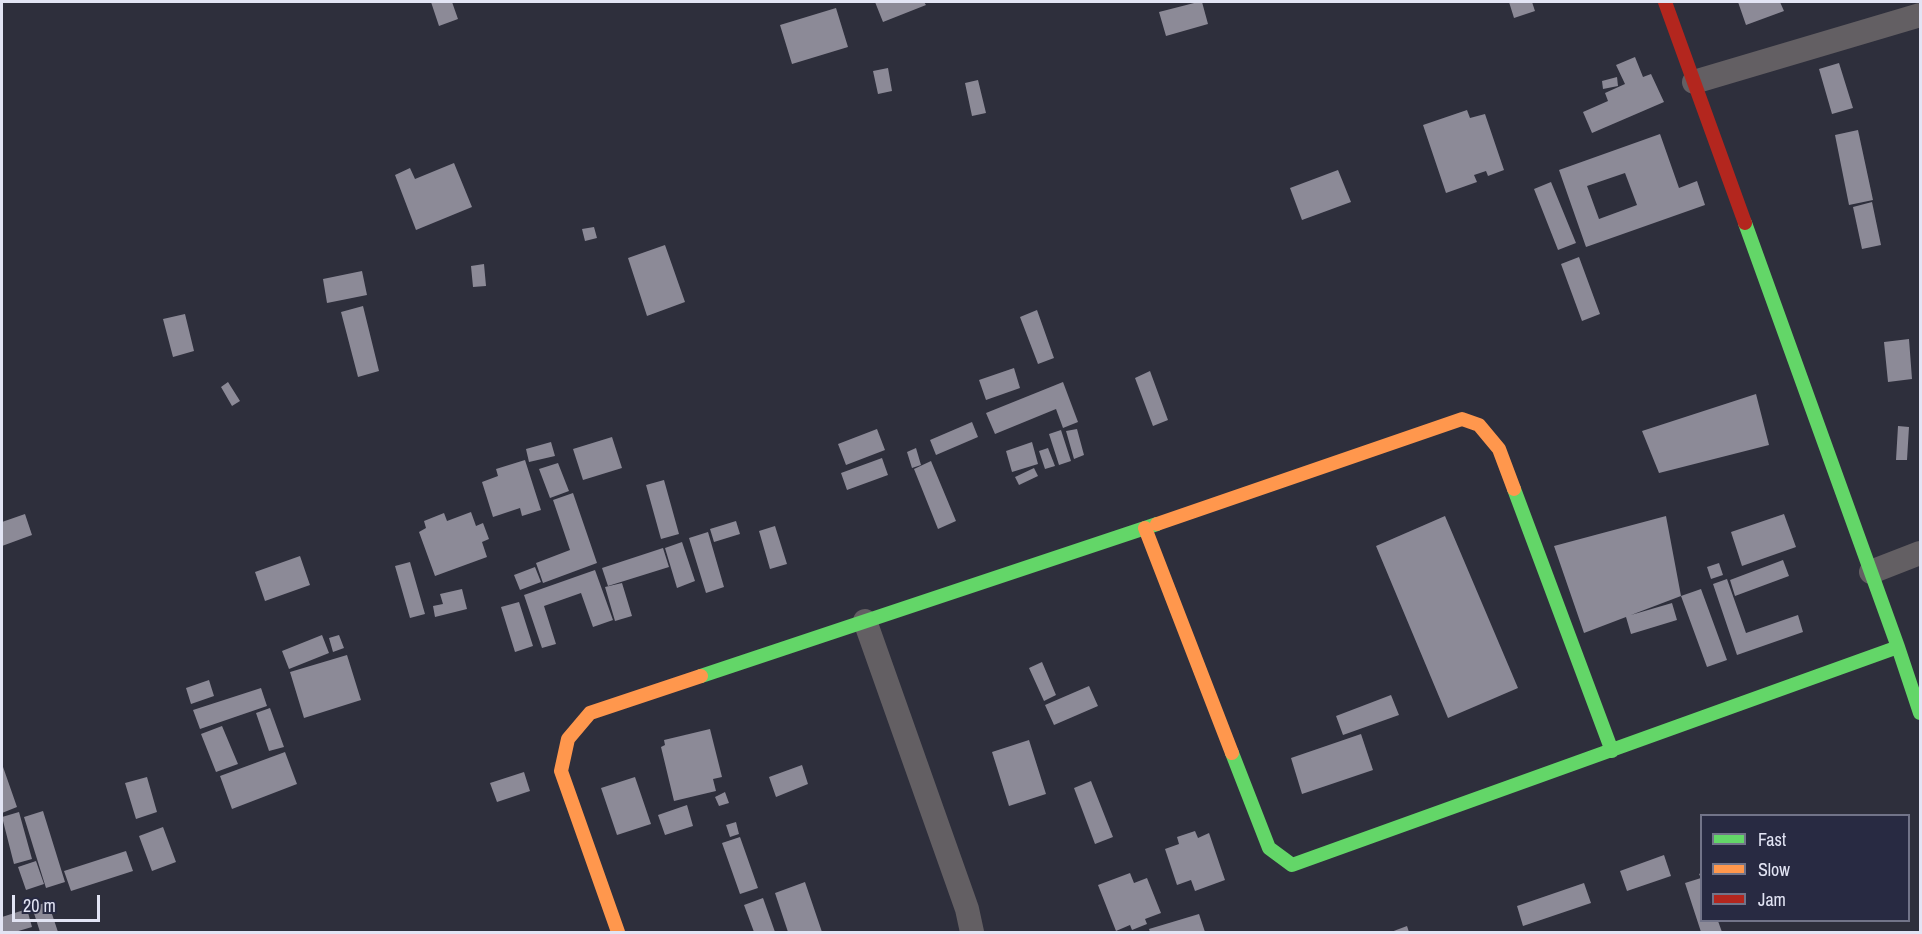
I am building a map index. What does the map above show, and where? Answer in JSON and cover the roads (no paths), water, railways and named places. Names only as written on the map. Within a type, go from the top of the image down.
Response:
[{"type":"street","points":[[1665,2],[1920,713]]},
{"type":"street","points":[[1694,82],[1920,15]]},
{"type":"street","points":[[618,933],[561,771],[568,739],[590,713],[1145,528],[1462,419],[1479,425],[1500,449],[1612,751]]},
{"type":"street","points":[[1145,528],[1269,848],[1292,865],[1898,647]]},
{"type":"street","points":[[1871,572],[1920,553]]},
{"type":"street","points":[[865,621],[967,909],[972,933]]}]
